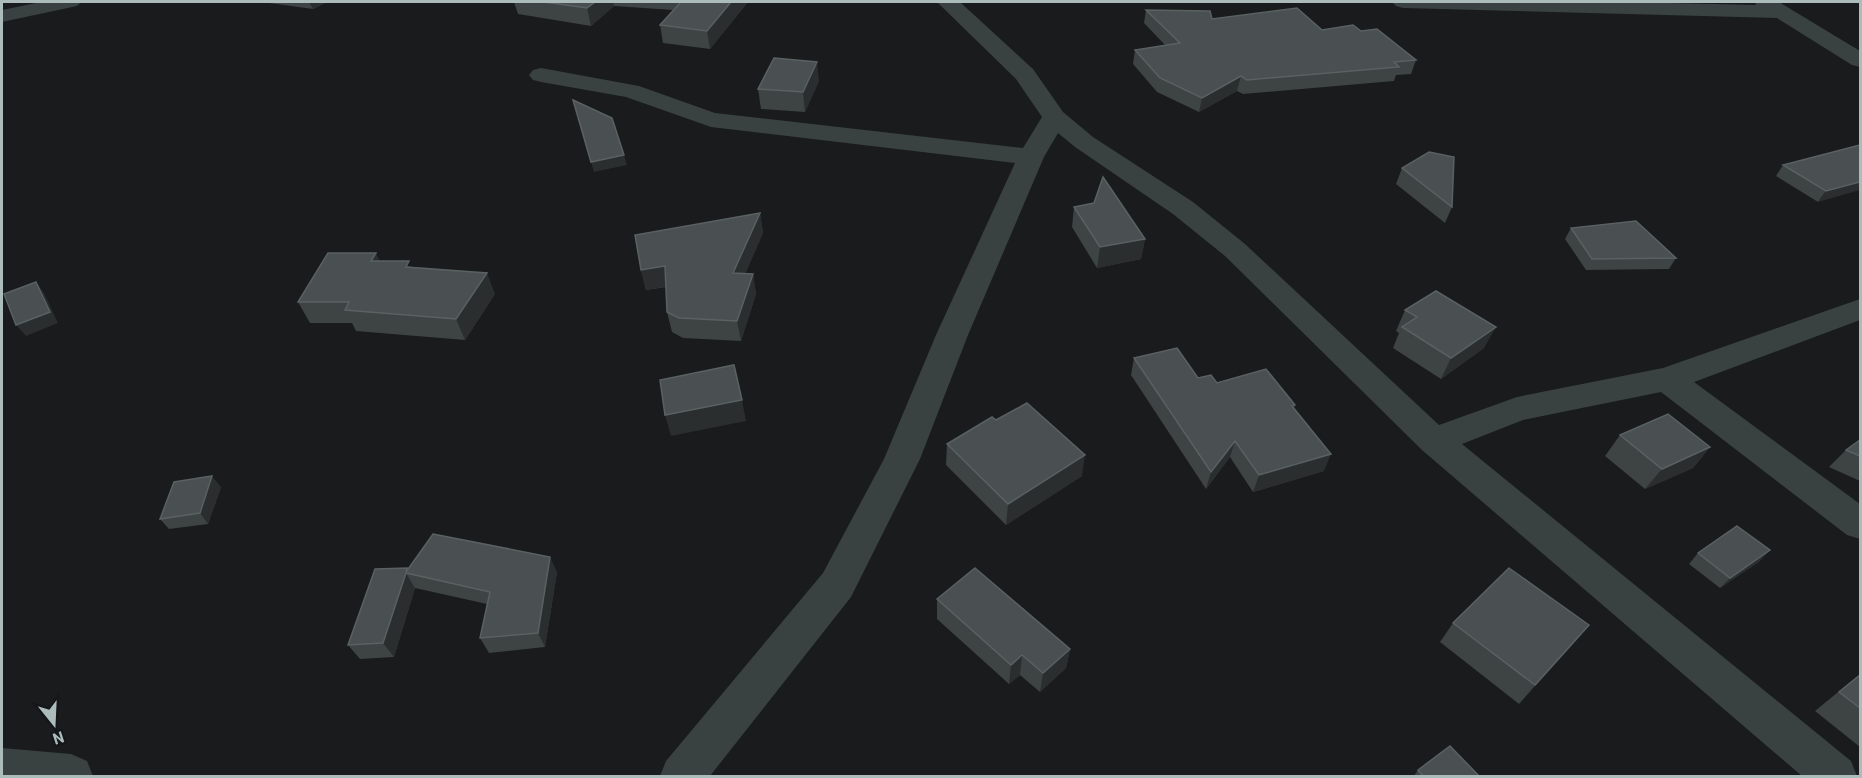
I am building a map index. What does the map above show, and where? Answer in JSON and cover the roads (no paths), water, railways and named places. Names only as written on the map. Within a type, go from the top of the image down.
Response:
[{"type":"street","points":[[2,16],[70,2]]},
{"type":"street","points":[[948,2],[1026,74],[1054,117],[1084,142],[1183,208],[1235,250],[1434,441],[1835,777]]},
{"type":"street","points":[[1403,2],[1774,7],[1855,51]]},
{"type":"street","points":[[541,75],[632,90],[711,120],[1031,157]]},
{"type":"street","points":[[682,777],[837,585],[902,459],[951,335],[1031,157],[1054,117]]},
{"type":"street","points":[[1434,441],[1517,409],[1667,379],[1855,316]]},
{"type":"street","points":[[1667,379],[1860,524]]},
{"type":"street","points":[[2,770],[71,777]]}]
